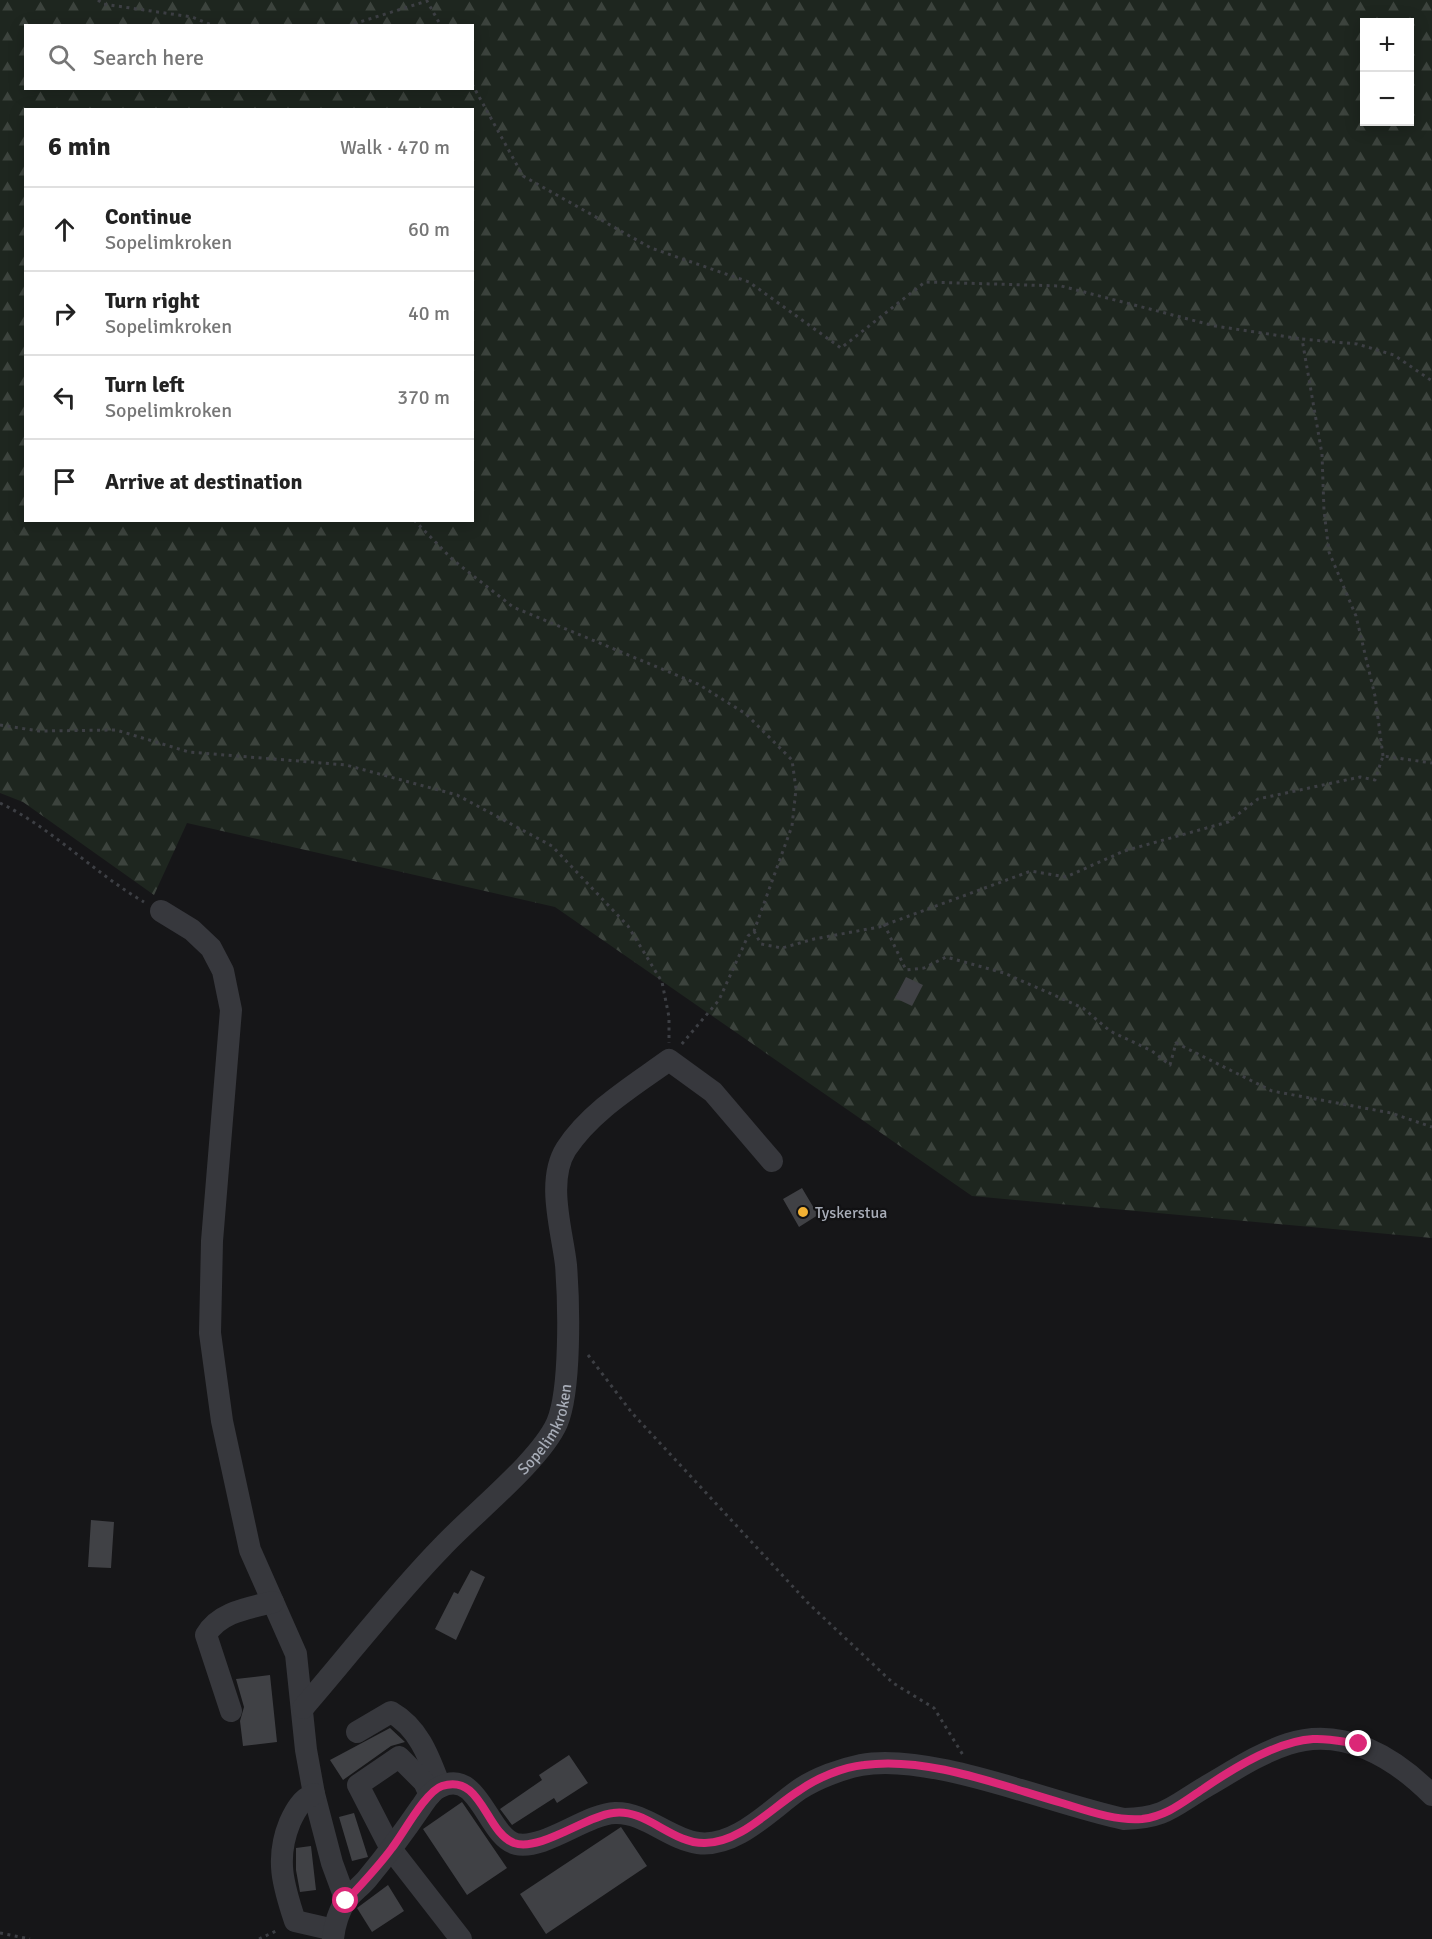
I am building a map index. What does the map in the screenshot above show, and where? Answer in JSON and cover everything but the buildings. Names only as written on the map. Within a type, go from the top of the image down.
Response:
[{"type":"street","points":[[162,911],[192,930],[211,948],[223,970],[231,1010],[212,1241],[210,1333],[222,1421],[250,1550],[296,1654],[306,1750],[314,1794],[332,1863],[346,1901]]},
{"type":"street","points":[[669,1060],[713,1092],[772,1161]]},
{"type":"street","name":"Sopelimkroken","points":[[303,1708],[442,1546],[541,1448],[556,1424],[564,1402],[566,1328],[566,1268],[556,1179],[561,1161],[566,1149],[599,1112],[669,1060]]},
{"type":"street","points":[[231,1711],[206,1635],[212,1624],[240,1610],[273,1602]]},
{"type":"street","points":[[357,1732],[391,1712],[403,1719],[423,1743],[435,1791]]},
{"type":"street","points":[[314,1794],[303,1800],[294,1814],[282,1845],[280,1866],[295,1921],[333,1935],[346,1901],[391,1849],[435,1791],[456,1784],[471,1790],[504,1836],[516,1844],[531,1844],[613,1813],[631,1815],[685,1841],[701,1844],[718,1843],[734,1836],[803,1788],[861,1765],[916,1766],[978,1779],[1094,1813],[1124,1819],[1144,1819],[1165,1814],[1204,1788],[1289,1743],[1322,1739],[1359,1744],[1388,1758],[1432,1795]]},
{"type":"street","points":[[435,1791],[399,1757],[358,1785],[391,1849],[461,1939]]},
{"type":"path","points":[[98,0],[103,4],[192,17],[209,24]]},
{"type":"path","points":[[353,24],[427,1],[440,24]]},
{"type":"path","points":[[474,88],[523,176],[651,248],[749,282],[841,348],[925,282],[1061,286],[1215,326],[1302,339],[1358,344],[1394,355],[1432,381]]},
{"type":"path","points":[[753,931],[761,944],[782,948],[884,924],[1031,871],[1066,877],[1124,851],[1228,822],[1258,799],[1360,777],[1375,780],[1383,756],[1375,696],[1356,616],[1329,552],[1324,512],[1322,454],[1302,339]]},
{"type":"path","points":[[416,522],[453,560],[513,607],[698,684],[746,714],[792,760],[796,789],[792,826],[753,931],[748,936],[719,1000],[669,1060]]},
{"type":"path","points":[[0,725],[39,731],[116,730],[189,752],[346,765],[457,795],[552,846],[628,926],[662,982],[669,1017],[669,1060]]},
{"type":"path","points":[[1383,756],[1432,763]]},
{"type":"path","points":[[0,804],[21,813],[114,884],[162,911]]},
{"type":"path","points":[[884,924],[906,970],[924,968],[946,957],[1004,973],[1083,1008],[1110,1031],[1152,1051],[1170,1065],[1176,1043],[1272,1091],[1391,1113],[1432,1127]]},
{"type":"path","points":[[566,1328],[632,1413],[809,1604],[893,1683],[934,1708],[978,1779]]},
{"type":"path","points":[[0,1934],[30,1939]]},
{"type":"green space","points":[[0,0],[1432,0],[1432,1238],[972,1196],[555,907],[187,823],[154,895],[23,802],[0,793]]},
{"type":"place","name":"Tyskerstua","points":[[803,1212]]},
{"type":"route","points":[[346,1901],[366,1880],[430,1795],[440,1786],[456,1784],[471,1790],[504,1836],[516,1844],[531,1844],[613,1813],[631,1815],[685,1841],[701,1844],[718,1843],[734,1836],[803,1788],[832,1774],[861,1765],[888,1763],[916,1766],[978,1779],[1094,1813],[1124,1819],[1144,1819],[1165,1814],[1204,1788],[1289,1743],[1332,1739],[1359,1744]]}]
